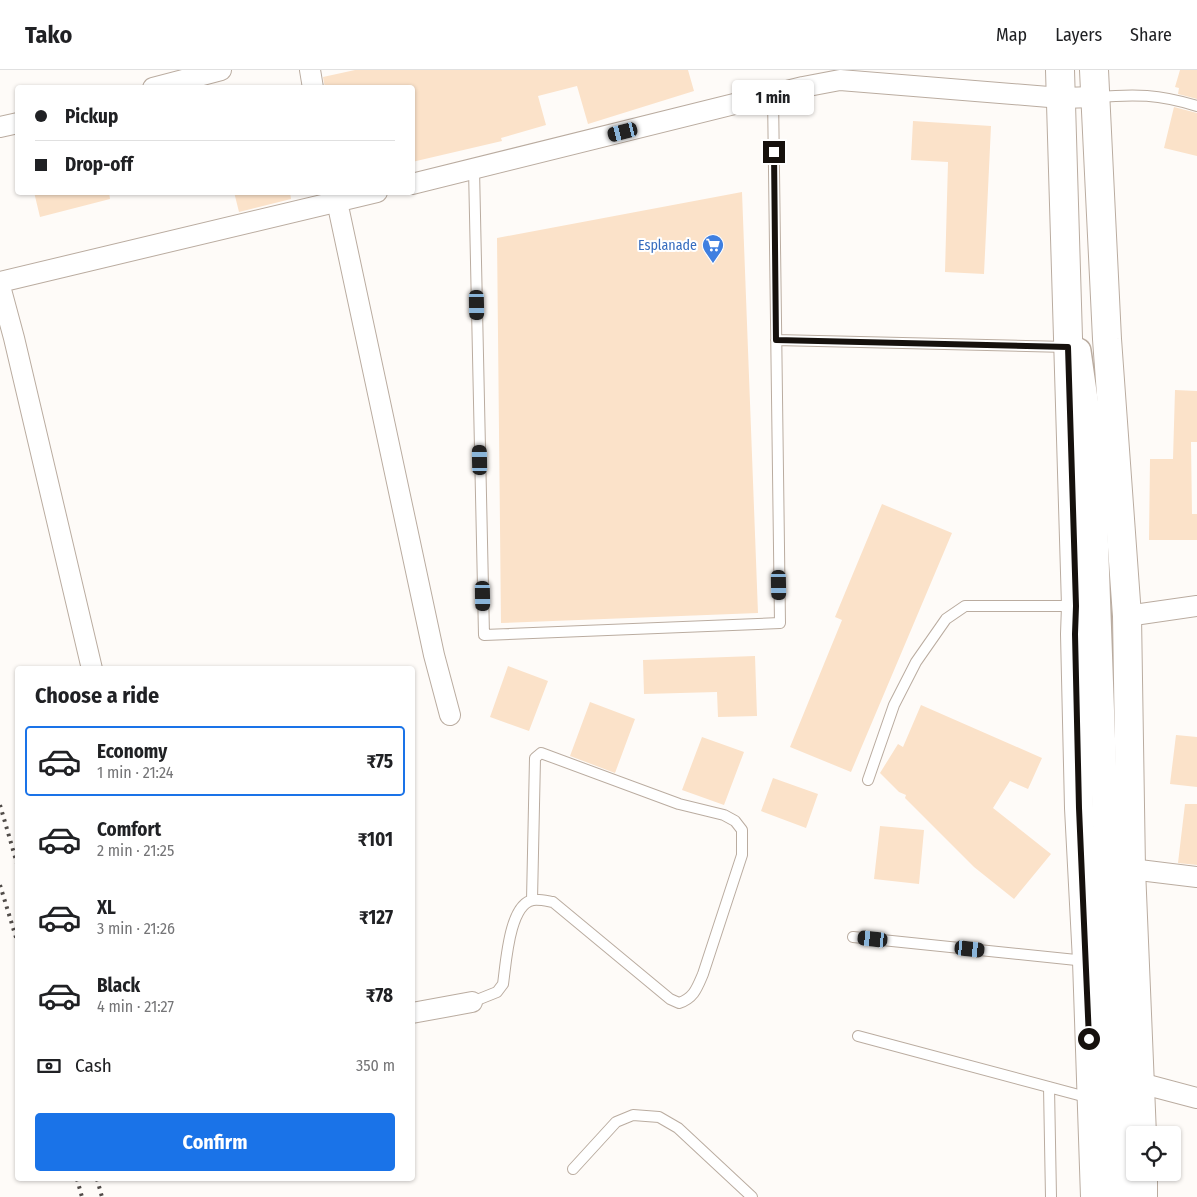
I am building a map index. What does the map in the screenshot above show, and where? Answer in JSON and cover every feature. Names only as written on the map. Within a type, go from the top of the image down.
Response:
[{"type":"main road","points":[[1060,70],[1076,606],[1079,808],[1087,961],[1095,1197]]},
{"type":"main road","points":[[1094,70],[1108,339],[1127,616],[1131,869],[1142,1126]]},
{"type":"main road","points":[[1143,1181],[1143,1197]]},
{"type":"street","points":[[165,85],[221,70]]},
{"type":"street","points":[[310,70],[312,85]]},
{"type":"street","points":[[415,183],[773,96],[839,75],[1061,98],[1095,97]]},
{"type":"street","points":[[0,127],[15,124]]},
{"type":"street","points":[[0,282],[336,197],[352,195]]},
{"type":"street","points":[[336,197],[434,655],[450,715]]},
{"type":"street","points":[[1065,259],[1092,447],[1119,1197]]},
{"type":"street","points":[[0,286],[91,666]]},
{"type":"street","points":[[1127,616],[1197,606]]},
{"type":"street","points":[[1131,869],[1197,877]]},
{"type":"street","points":[[415,1012],[472,1002]]},
{"type":"street","points":[[1140,1083],[1197,1098]]},
{"type":"lane","points":[[1095,97],[1135,94],[1165,96],[1197,106]]},
{"type":"lane","points":[[474,169],[484,635],[780,623],[773,96]]},
{"type":"lane","points":[[776,340],[1068,347]]},
{"type":"lane","points":[[868,780],[894,705],[916,662],[946,619],[964,606],[1076,606]]},
{"type":"lane","points":[[472,1002],[497,992],[503,984],[514,919],[522,907],[532,900],[553,902],[670,999],[679,1003],[688,1000],[696,991],[703,974],[742,855],[742,830],[735,821],[724,815],[679,804],[541,754],[535,758],[532,900]]},
{"type":"lane","points":[[853,937],[1087,961]]},
{"type":"lane","points":[[858,1036],[1091,1098]]},
{"type":"lane","points":[[1049,1087],[1051,1197]]},
{"type":"lane","points":[[572,1169],[616,1122],[633,1115],[659,1118],[678,1128],[752,1197]]},
{"type":"building","points":[[355,70],[688,70],[694,91],[588,124],[577,86],[538,96],[546,125],[501,138],[502,141],[415,161],[415,85],[324,85],[323,77]]},
{"type":"building","points":[[1180,70],[1197,70],[1197,99],[1178,94],[1179,88],[1175,87]]},
{"type":"building","points":[[1174,107],[1197,113],[1197,156],[1164,148]]},
{"type":"building","points":[[913,121],[991,126],[984,274],[945,272],[948,162],[911,160]]},
{"type":"building","points":[[742,192],[758,613],[501,623],[497,238]]},
{"type":"building","points":[[35,195],[109,195],[110,199],[40,217]]},
{"type":"building","points":[[235,195],[290,195],[291,199],[239,212]]},
{"type":"building","points":[[1175,390],[1197,391],[1197,442],[1191,442],[1192,514],[1197,514],[1197,540],[1149,540],[1150,459],[1173,459]]},
{"type":"building","points":[[882,504],[952,533],[851,772],[790,747],[842,620],[835,617]]},
{"type":"building","points":[[755,656],[757,716],[718,717],[717,692],[644,694],[643,660]]},
{"type":"building","points":[[508,666],[548,681],[529,731],[490,717]]},
{"type":"building","points":[[590,702],[635,719],[615,773],[570,756]]},
{"type":"building","points":[[921,705],[1042,758],[1028,789],[1010,781],[993,808],[1051,854],[1014,899],[974,867],[905,798],[906,795],[899,792],[880,773],[898,744],[903,747]]},
{"type":"building","points":[[1176,735],[1197,737],[1197,787],[1170,784]]},
{"type":"building","points":[[702,737],[744,752],[724,805],[682,790]]},
{"type":"building","points":[[773,778],[818,794],[806,828],[761,811]]},
{"type":"building","points":[[1185,804],[1197,804],[1197,865],[1178,863]]},
{"type":"building","points":[[880,826],[924,830],[919,884],[874,879]]},
{"type":"railway","points":[[0,805],[15,857]]},
{"type":"railway","points":[[0,885],[15,934]]},
{"type":"railway","points":[[78,1181],[82,1197]]},
{"type":"railway","points":[[98,1181],[102,1197]]},
{"type":"place","name":"Esplanade","points":[[713,264]]},
{"type":"route","points":[[774,152],[776,340],[1068,347],[1076,606],[1079,808],[1089,1039]]}]
